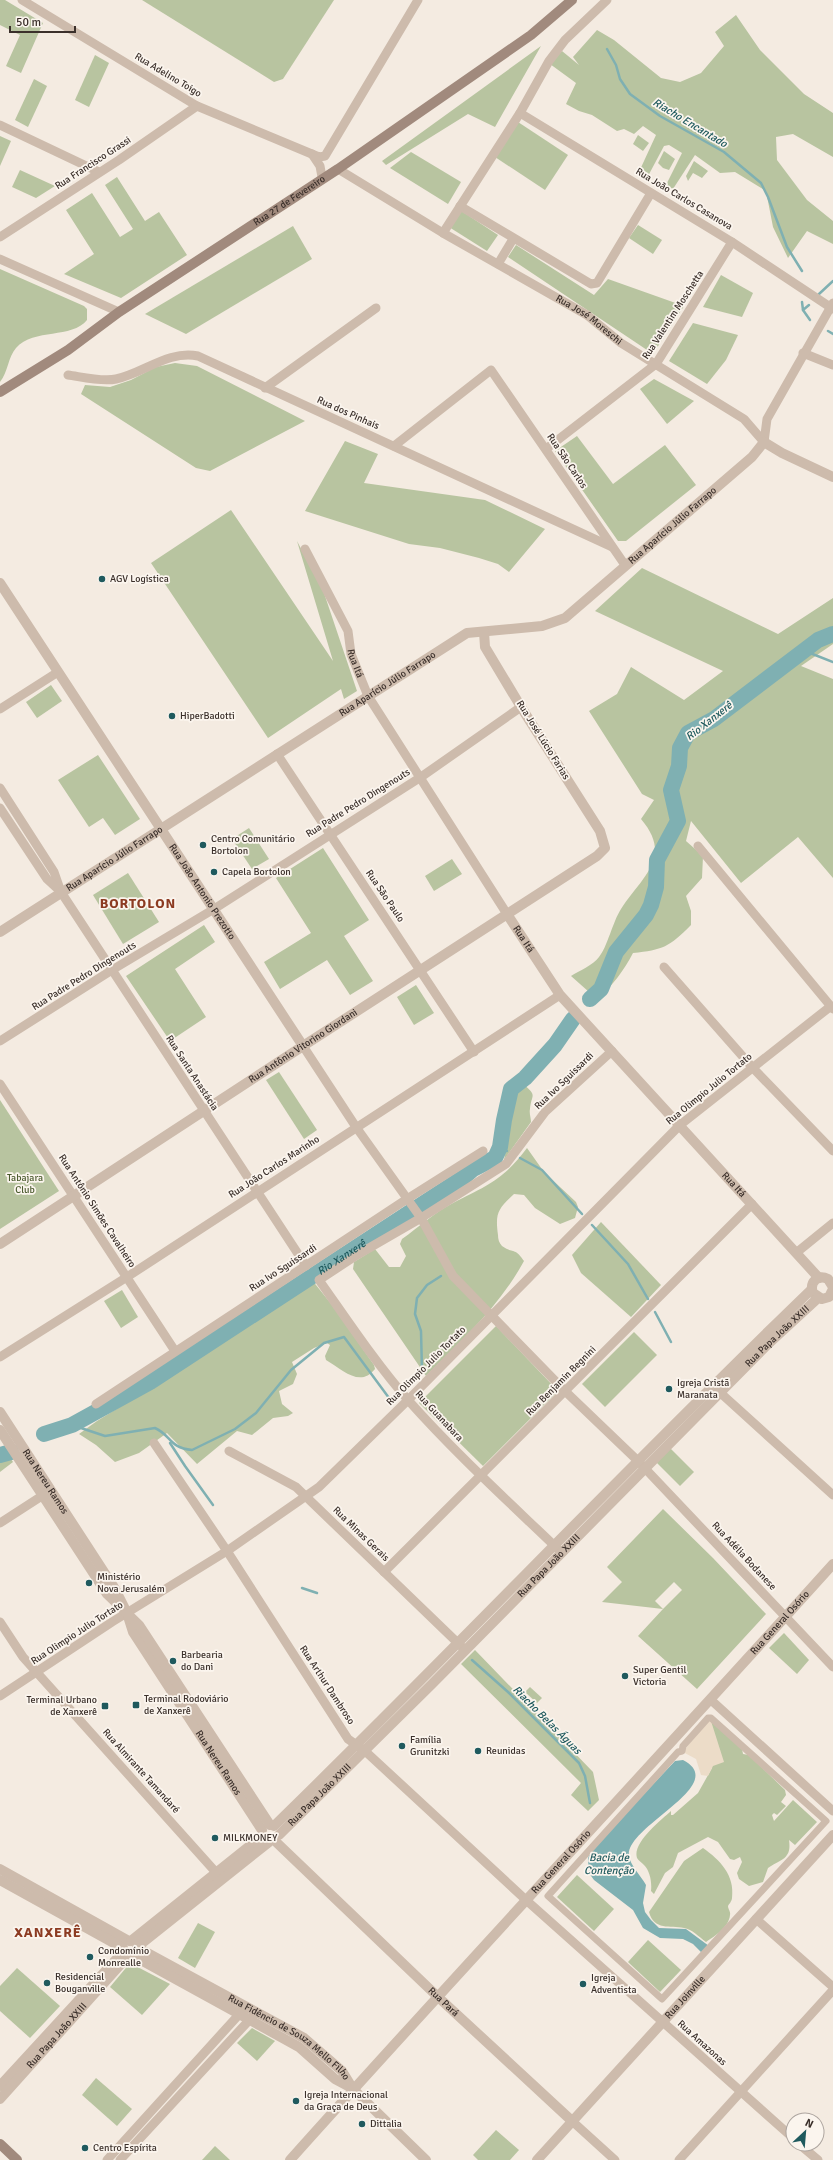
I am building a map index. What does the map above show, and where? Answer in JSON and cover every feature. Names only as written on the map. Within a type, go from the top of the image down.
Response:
[{"type":"main road","name":"Rua 27 de Fevereiro","points":[[0,392],[68,350],[119,312],[322,177],[338,169],[531,35],[572,0]]},
{"type":"main road","points":[[0,2144],[17,2160]]},
{"type":"street","name":"Rua Adelino Toigo","points":[[22,0],[197,106],[318,157],[325,156],[418,0]]},
{"type":"street","points":[[444,233],[520,113],[549,61],[565,40],[607,0]]},
{"type":"street","name":"Rua Francisco Grassi","points":[[0,237],[197,106]]},
{"type":"street","name":"Rua João Carlos Casanova","points":[[520,113],[732,242],[832,307]]},
{"type":"street","points":[[0,125],[99,172]]},
{"type":"street","points":[[311,153],[320,166],[322,177]]},
{"type":"street","name":"Rua José Moreschi","points":[[338,169],[444,233],[587,315],[621,343],[744,419],[764,442],[782,453],[833,477]]},
{"type":"street","points":[[460,206],[513,240],[591,284],[597,283],[651,193]]},
{"type":"street","points":[[498,264],[513,240]]},
{"type":"street","name":"Rua Valentim Moschetta","points":[[546,449],[656,364],[732,242]]},
{"type":"street","points":[[0,259],[119,312]]},
{"type":"street","points":[[764,442],[767,419],[803,353],[832,307]]},
{"type":"street","points":[[265,388],[376,308]]},
{"type":"street","points":[[803,353],[833,365]]},
{"type":"street","name":"Rua dos Pinhais","points":[[68,374],[116,379],[165,360],[189,354],[198,356],[612,547]]},
{"type":"street","name":"Rua São Carlos","points":[[394,446],[490,370],[625,565]]},
{"type":"street","name":"Rua Aparício Júlio Farrapo","points":[[0,932],[160,828],[467,633],[542,626],[565,618],[752,457],[764,442]]},
{"type":"street","name":"Rua Itá","points":[[304,549],[348,631],[351,654],[368,696],[560,995],[818,1278],[828,1279],[829,1294]]},
{"type":"street","name":"Rua João Antonio Prezotto","points":[[0,583],[356,1127],[414,1208],[453,1276],[491,1316]]},
{"type":"street","name":"Rua José Lúcio Farias","points":[[484,632],[485,647],[521,707],[600,831],[605,848]]},
{"type":"street","points":[[0,709],[58,672]]},
{"type":"street","name":"Rua Padre Pedro Dingenouts","points":[[0,1041],[112,970],[214,909],[330,833],[421,777],[521,707]]},
{"type":"street","name":"Rua São Paulo","points":[[277,754],[422,970],[474,1052]]},
{"type":"street","name":"Rua Santa Anastácia","points":[[0,788],[54,872],[61,892],[203,1111],[306,1266]]},
{"type":"street","name":"Rua Santa Anastácia","points":[[0,808],[47,879],[61,892]]},
{"type":"street","points":[[6,817],[15,812]]},
{"type":"street","points":[[27,850],[36,844]]},
{"type":"street","points":[[698,846],[832,1007]]},
{"type":"street","name":"Rua Antônio Vitorino Giordani","points":[[0,1244],[597,856],[605,848]]},
{"type":"street","points":[[664,967],[752,1067],[833,1151]]},
{"type":"street","name":"Rua João Carlos Marinho","points":[[0,1357],[127,1278],[560,995]]},
{"type":"street","name":"Rua Olimpio Julio Tortato","points":[[0,1696],[127,1613],[227,1551],[319,1487],[408,1400],[680,1125],[752,1067],[832,1007]]},
{"type":"street","name":"Rua Ivo Sguissardi","points":[[96,1404],[306,1266],[414,1208],[506,1164],[545,1112],[612,1051]]},
{"type":"street","name":"Rua Antônio Simões Cavalheiro","points":[[0,1084],[175,1351]]},
{"type":"street","name":"Rua Ivo Sguissardi","points":[[319,1280],[357,1255],[483,1151]]},
{"type":"street","name":"Rua Benjamin Begnini","points":[[384,1572],[566,1392],[752,1204]]},
{"type":"street","points":[[796,1253],[833,1223]]},
{"type":"street","points":[[818,1278],[813,1282],[812,1290],[829,1294]]},
{"type":"street","name":"Rua Guanabara","points":[[319,1280],[382,1368],[408,1400],[481,1477],[557,1549]]},
{"type":"street","name":"Rua Papa João XXIII","points":[[606,1500],[645,1468],[692,1422],[764,1341],[812,1290]]},
{"type":"street","name":"Rua Papa João XXIII","points":[[318,1789],[355,1745],[389,1719],[428,1680],[606,1500],[638,1461],[712,1386],[764,1341],[829,1294]]},
{"type":"street","name":"Rua Adélia Bodanese","points":[[491,1316],[566,1392],[645,1468],[833,1667]]},
{"type":"street","points":[[712,1386],[833,1495]]},
{"type":"street","name":"Rua Nereu Ramos","points":[[0,1412],[6,1433],[47,1492],[92,1562],[107,1594],[127,1613],[133,1632],[158,1661],[270,1834]]},
{"type":"street","points":[[684,1414],[692,1422]]},
{"type":"street","name":"Rua Arthur Dambroso","points":[[154,1443],[227,1551],[348,1739],[365,1751],[526,1900]]},
{"type":"street","name":"Rua Minas Gerais","points":[[229,1451],[296,1487],[307,1496],[461,1646]]},
{"type":"street","points":[[0,1523],[47,1492]]},
{"type":"street","name":"Rua General Osório","points":[[290,2160],[353,2089],[711,1700],[833,1564]]},
{"type":"street","name":"Rua Almirante Tamandaré","points":[[0,1622],[23,1657],[219,1875]]},
{"type":"street","points":[[711,1700],[833,1811]]},
{"type":"street","points":[[708,1718],[711,1718],[826,1821],[662,1999],[548,1896],[678,1752],[682,1750],[683,1746],[708,1718]]},
{"type":"street","name":"Rua Papa João XXIII","points":[[0,2099],[7,2083],[47,2041],[130,1948],[270,1834],[318,1789],[365,1751],[389,1719]]},
{"type":"street","name":"Rua Pará","points":[[270,1834],[438,1997],[615,2160]]},
{"type":"street","name":"Rua Joinville","points":[[537,2160],[661,2022],[833,1835]]},
{"type":"street","name":"Rua Fidêncio de Souza Mello Filho","points":[[0,1869],[6,1880],[87,1923],[162,1967],[257,2012],[302,2042],[335,2079],[353,2089],[426,2160]]},
{"type":"street","name":"Rua Amazonas","points":[[526,1900],[785,2131]]},
{"type":"street","points":[[679,2160],[833,1989],[756,1918]]},
{"type":"street","name":"Rua Fidêncio de Souza Mello Filho","points":[[190,1981],[250,2020],[302,2042]]},
{"type":"street","points":[[107,2160],[246,2006]]},
{"type":"street","points":[[120,2160],[257,2012]]},
{"type":"street","points":[[808,2152],[818,2160]]},
{"type":"green space","points":[[0,0],[5,0],[43,23],[21,73],[6,66],[20,35],[0,25]]},
{"type":"green space","points":[[142,0],[334,0],[283,79],[274,82]]},
{"type":"green space","points":[[736,15],[760,50],[804,94],[833,113],[833,157],[793,134],[776,137],[777,160],[807,200],[833,221],[833,244],[807,231],[788,258],[773,227],[766,191],[735,172],[720,173],[695,155],[673,189],[666,185],[682,153],[669,145],[664,146],[647,178],[638,174],[656,135],[643,126],[634,134],[624,129],[617,131],[592,115],[579,111],[566,104],[576,83],[550,64],[562,51],[579,65],[573,57],[597,30],[614,40],[661,78],[680,82],[701,73],[724,46],[715,32]]},
{"type":"green space","points":[[541,46],[495,127],[468,114],[386,165],[382,161]]},
{"type":"green space","points":[[95,55],[109,63],[89,107],[75,100]]},
{"type":"green space","points":[[34,79],[47,86],[28,127],[15,120]]},
{"type":"green space","points":[[518,122],[568,155],[545,190],[495,157]]},
{"type":"green space","points":[[638,135],[649,143],[643,151],[633,144]]},
{"type":"green space","points":[[0,136],[11,141],[0,166]]},
{"type":"green space","points":[[664,151],[675,159],[669,170],[663,168],[658,163]]},
{"type":"green space","points":[[411,152],[461,182],[448,204],[390,168]]},
{"type":"green space","points":[[694,161],[708,171],[702,178],[693,173],[688,181],[686,176]]},
{"type":"green space","points":[[20,170],[55,186],[36,198],[12,187]]},
{"type":"green space","points":[[117,177],[145,221],[159,212],[187,255],[121,298],[64,274],[94,254],[66,210],[92,193],[120,237],[133,229],[105,185]]},
{"type":"green space","points":[[460,210],[498,235],[487,251],[449,227]]},
{"type":"green space","points":[[638,225],[662,240],[653,254],[629,238]]},
{"type":"green space","points":[[293,226],[312,259],[186,334],[145,314]]},
{"type":"green space","points":[[516,245],[594,295],[608,279],[684,306],[653,354],[508,257]]},
{"type":"green space","points":[[0,269],[84,306],[87,309],[87,320],[72,330],[42,335],[24,342],[13,352],[5,374],[0,382]]},
{"type":"green space","points":[[721,275],[753,293],[742,317],[703,307]]},
{"type":"green space","points":[[693,323],[738,335],[726,360],[707,384],[669,361]]},
{"type":"green space","points":[[175,363],[197,366],[305,421],[210,471],[196,468],[81,394],[85,385],[110,387],[131,380],[156,367]]},
{"type":"green space","points":[[654,379],[694,401],[667,424],[640,389]]},
{"type":"green space","points":[[577,436],[613,484],[665,445],[696,485],[626,541],[618,541],[555,451]]},
{"type":"green space","points":[[345,441],[378,454],[364,483],[485,500],[545,529],[509,572],[498,564],[479,558],[440,548],[409,544],[305,511]]},
{"type":"green space","points":[[231,510],[333,661],[297,541],[324,593],[357,691],[344,699],[341,689],[268,738],[151,563]]},
{"type":"green space","points":[[642,568],[778,634],[833,598],[833,644],[801,666],[833,679],[833,878],[798,837],[741,883],[691,821],[686,841],[703,856],[702,878],[686,896],[691,911],[691,925],[671,943],[659,949],[633,953],[626,966],[598,1000],[571,976],[590,965],[602,953],[621,909],[651,867],[655,845],[650,833],[641,819],[654,800],[642,794],[589,711],[617,694],[631,667],[684,700],[723,671],[595,611]]},
{"type":"green space","points":[[51,685],[62,701],[37,718],[26,702]]},
{"type":"green space","points":[[98,755],[140,819],[115,835],[103,818],[89,827],[58,780]]},
{"type":"green space","points":[[249,828],[269,859],[252,869],[232,839]]},
{"type":"green space","points":[[323,848],[369,920],[344,936],[373,981],[350,995],[327,960],[280,989],[264,962],[311,933],[276,878]]},
{"type":"green space","points":[[452,859],[462,874],[434,891],[425,876]]},
{"type":"green space","points":[[128,873],[159,922],[123,944],[93,895]]},
{"type":"green space","points":[[204,925],[215,942],[175,969],[206,1017],[170,1041],[126,976]]},
{"type":"green space","points":[[416,985],[434,1013],[414,1025],[397,997]]},
{"type":"green space","points":[[279,1072],[317,1130],[304,1139],[266,1080]]},
{"type":"green space","points":[[524,1085],[531,1091],[533,1096],[530,1111],[531,1122],[504,1160],[511,1106],[517,1089]]},
{"type":"green space","name":"Tabajara Club","points":[[0,1100],[59,1191],[0,1229]]},
{"type":"green space","points":[[527,1148],[544,1172],[576,1202],[578,1207],[575,1218],[560,1224],[535,1208],[524,1195],[514,1194],[504,1204],[499,1212],[497,1221],[500,1244],[509,1250],[516,1252],[524,1261],[514,1278],[492,1308],[426,1376],[353,1269],[354,1262],[375,1249],[389,1267],[400,1267],[406,1256],[400,1244],[402,1239],[440,1211],[494,1181],[510,1168]]},
{"type":"green space","points":[[601,1222],[661,1285],[631,1317],[581,1273],[572,1255]]},
{"type":"green space","points":[[312,1280],[332,1305],[374,1365],[375,1369],[369,1374],[363,1377],[357,1377],[345,1372],[326,1360],[325,1356],[330,1345],[327,1343],[314,1348],[292,1362],[297,1374],[293,1384],[279,1391],[282,1404],[293,1413],[288,1416],[273,1418],[252,1435],[237,1431],[197,1464],[167,1433],[139,1453],[115,1462],[96,1445],[79,1434],[97,1421],[190,1364]]},
{"type":"green space","points":[[122,1290],[138,1317],[121,1328],[104,1301]]},
{"type":"green space","points":[[496,1326],[558,1391],[483,1466],[419,1403]]},
{"type":"green space","points":[[634,1332],[657,1355],[605,1407],[582,1384]]},
{"type":"green space","points":[[0,1447],[3,1447],[13,1462],[0,1472]]},
{"type":"green space","points":[[670,1448],[694,1472],[680,1486],[656,1462]]},
{"type":"green space","points":[[663,1509],[713,1558],[766,1614],[697,1689],[638,1636],[663,1609],[602,1602],[622,1582],[607,1567]],"holes":[[[674,1582],[682,1590],[663,1609],[655,1601]]]},
{"type":"green space","points":[[784,1633],[809,1660],[797,1674],[769,1648]]},
{"type":"green space","points":[[475,1650],[593,1772],[599,1800],[588,1811],[571,1795],[581,1783],[461,1664]]},
{"type":"green space","points":[[530,1687],[542,1698],[537,1703],[525,1692]]},
{"type":"green space","points":[[711,1721],[742,1749],[743,1754],[749,1755],[785,1790],[786,1795],[781,1802],[786,1806],[777,1815],[774,1813],[772,1815],[774,1821],[793,1800],[817,1822],[795,1845],[789,1840],[789,1852],[784,1858],[768,1868],[763,1882],[749,1886],[739,1879],[737,1873],[742,1862],[740,1857],[734,1860],[730,1859],[718,1842],[708,1837],[678,1853],[673,1867],[665,1873],[654,1894],[651,1891],[651,1880],[649,1873],[646,1867],[637,1858],[637,1852],[648,1832],[671,1811],[671,1815],[673,1815],[698,1793],[712,1768]]},
{"type":"green space","points":[[703,1848],[725,1869],[729,1875],[732,1890],[732,1899],[728,1906],[730,1914],[727,1923],[721,1931],[706,1942],[687,1929],[659,1925],[651,1918],[649,1912],[684,1861]]},
{"type":"green space","points":[[577,1875],[614,1909],[594,1931],[557,1897]]},
{"type":"green space","points":[[198,1923],[215,1932],[195,1968],[178,1958]]},
{"type":"green space","points":[[648,1940],[681,1970],[660,1992],[628,1962]]},
{"type":"green space","points":[[130,1963],[170,1984],[142,2015],[110,1987]]},
{"type":"green space","points":[[17,1968],[60,2006],[30,2038],[0,2011],[0,1986]]},
{"type":"green space","points":[[252,2028],[275,2041],[257,2061],[237,2043]]},
{"type":"green space","points":[[96,2078],[132,2109],[117,2126],[82,2095]]},
{"type":"green space","points":[[496,2130],[519,2150],[510,2160],[478,2160],[473,2155]]},
{"type":"green space","points":[[215,2146],[230,2160],[202,2160]]},
{"type":"shaded area","points":[[708,1720],[711,1721],[724,1762],[713,1766],[708,1776],[701,1775],[696,1759],[683,1752]]},
{"type":"water","name":"Bacia de Contenção","points":[[683,1760],[694,1770],[694,1781],[686,1793],[642,1832],[632,1844],[629,1856],[634,1867],[646,1885],[643,1903],[645,1912],[651,1920],[659,1928],[686,1929],[709,1946],[702,1953],[693,1944],[683,1939],[660,1938],[643,1928],[633,1910],[594,1880],[589,1873],[588,1859],[590,1851],[675,1761]]},
{"type":"waterway","name":"Riacho Encantado","points":[[607,49],[616,65],[620,79],[630,94],[660,116],[724,152],[761,183],[768,197],[787,247],[802,271]]},
{"type":"waterway","points":[[819,294],[833,281]]},
{"type":"waterway","name":"Riacho Encantado","points":[[802,302],[803,310],[810,320]]},
{"type":"waterway","name":"Riacho Encantado","points":[[803,310],[809,305]]},
{"type":"waterway","name":"Riacho Encantado","points":[[828,331],[833,334]]},
{"type":"waterway","name":"Rio Xanxerê","points":[[590,999],[601,989],[616,952],[646,915],[651,905],[656,887],[657,860],[678,821],[671,790],[679,766],[680,748],[688,733],[714,719],[818,640],[833,634]]},
{"type":"waterway","points":[[805,649],[810,653],[833,662]]},
{"type":"waterway","name":"Rio Xanxerê","points":[[44,1434],[72,1425],[150,1382],[464,1177],[473,1169],[495,1158],[500,1147],[511,1089],[525,1078],[555,1045],[573,1019]]},
{"type":"waterway","points":[[500,1147],[507,1151]]},
{"type":"waterway","points":[[520,1158],[542,1170],[582,1214]]},
{"type":"waterway","points":[[592,1225],[628,1264],[648,1299]]},
{"type":"waterway","points":[[407,1386],[422,1371],[421,1331],[415,1314],[417,1298],[427,1285],[441,1276]]},
{"type":"waterway","points":[[655,1312],[671,1342]]},
{"type":"waterway","points":[[72,1425],[105,1436],[155,1428],[179,1447],[192,1450],[235,1429],[256,1413],[291,1370],[324,1343],[344,1337],[392,1402],[397,1397]]},
{"type":"waterway","name":"Riacho Belas Águas","points":[[170,1443],[213,1505]]},
{"type":"waterway","name":"Rio Xanxerê","points":[[0,1455],[11,1452]]},
{"type":"waterway","name":"Riacho Belas Águas","points":[[302,1588],[317,1593]]},
{"type":"waterway","name":"Riacho Belas Águas","points":[[472,1660],[508,1692],[579,1763],[585,1776],[590,1803]]},
{"type":"place","name":"AGV Logística","points":[[102,579]]},
{"type":"place","name":"HiperBadotti","points":[[172,716]]},
{"type":"place","name":"Centro Comunitário Bortolon","points":[[203,845]]},
{"type":"place","name":"Capela Bortolon","points":[[214,872]]},
{"type":"place","name":"Igreja Cristã Maranata","points":[[669,1389]]},
{"type":"place","name":"Ministério Nova Jerusalém","points":[[89,1583]]},
{"type":"place","name":"Barbearia do Dani","points":[[173,1661]]},
{"type":"place","name":"Super Gentil Victoria","points":[[625,1676]]},
{"type":"place","name":"Terminal Rodoviário de Xanxerê","points":[[136,1705]]},
{"type":"place","name":"Terminal Urbano de Xanxerê","points":[[105,1706]]},
{"type":"place","name":"Família Grunitzki","points":[[402,1746]]},
{"type":"place","name":"Reunidas","points":[[478,1751]]},
{"type":"place","name":"MILKMONEY","points":[[215,1838]]},
{"type":"place","name":"Condomínio Monrealle","points":[[90,1957]]},
{"type":"place","name":"Residencial Bouganville","points":[[47,1983]]},
{"type":"place","name":"Igreja Adventista","points":[[583,1984]]},
{"type":"place","name":"Igreja Internacional da Graça de Deus","points":[[296,2101]]},
{"type":"place","name":"Dittalia","points":[[362,2124]]},
{"type":"place","name":"Centro Espírita","points":[[85,2148]]},
{"type":"district","name":"BORTOLON","points":[[138,903]]},
{"type":"district","name":"XANXERÊ","points":[[48,1932]]}]
